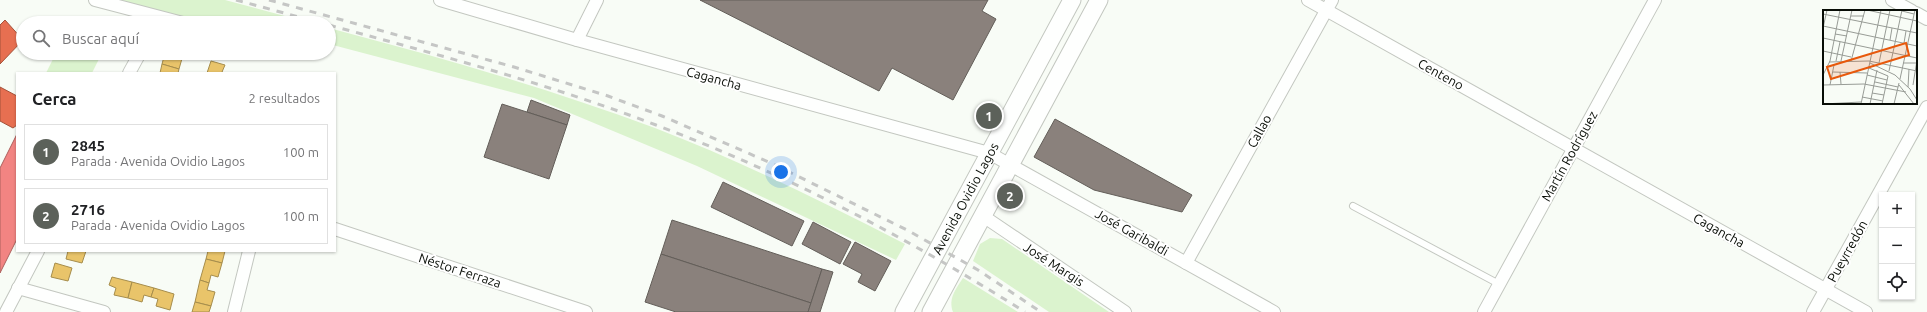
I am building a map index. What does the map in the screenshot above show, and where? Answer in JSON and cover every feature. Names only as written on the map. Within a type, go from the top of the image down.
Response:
[{"type":"main road","name":"Avenida Ovidio Lagos","points":[[904,312],[1072,0]]},
{"type":"main road","name":"Avenida Ovidio Lagos","points":[[931,312],[1099,0]]},
{"type":"street","points":[[95,0],[145,16]]},
{"type":"street","name":"Cagancha","points":[[440,0],[577,40],[989,153]]},
{"type":"street","points":[[577,40],[597,0]]},
{"type":"street","name":"Centeno","points":[[1308,0],[1330,5],[1573,148]]},
{"type":"street","name":"Martín Rodríguez","points":[[1484,312],[1655,0]]},
{"type":"street","points":[[1892,0],[1910,10]]},
{"type":"street","name":"Callao","points":[[1186,263],[1330,5]]},
{"type":"street","points":[[1917,14],[1927,19]]},
{"type":"street","points":[[130,72],[136,60]]},
{"type":"street","name":"Pueyrredón","points":[[1813,312],[1927,107]]},
{"type":"street","name":"Cagancha","points":[[1573,148],[1866,312]]},
{"type":"street","name":"José Garibaldi","points":[[989,153],[1274,312]]},
{"type":"street","name":"José Margis","points":[[983,216],[1125,312]]},
{"type":"street","name":"Néstor Ferraza","points":[[336,229],[586,312]]},
{"type":"street","points":[[6,312],[37,252]]},
{"type":"street","points":[[234,312],[249,252]]},
{"type":"street","points":[[18,288],[104,312]]},
{"type":"lane","points":[[1353,206],[1499,284]]},
{"type":"green space","points":[[119,0],[225,0],[285,16],[179,16]]},
{"type":"green space","points":[[336,30],[534,86],[655,128],[750,168],[905,244],[896,260],[697,166],[534,98],[336,46]]},
{"type":"green space","points":[[52,60],[98,60],[92,72],[46,72]]},
{"type":"green space","points":[[990,238],[1002,239],[1109,312],[1049,312],[973,261],[980,244]]},
{"type":"green space","points":[[963,278],[1018,312],[953,312],[951,302],[952,298],[955,290]]},
{"type":"building: Viviendas","points":[[163,60],[182,60],[179,69],[162,64]]},
{"type":"building: Viviendas","points":[[211,61],[225,65],[222,72],[207,72]]},
{"type":"building: Viviendas","points":[[162,64],[179,69],[178,72],[160,72]]},
{"type":"building: Viviendas","points":[[68,252],[86,252],[82,263],[66,259]]},
{"type":"building: Viviendas","points":[[208,252],[225,252],[222,263],[206,259]]},
{"type":"building: Viviendas","points":[[206,259],[222,263],[218,277],[211,275],[209,283],[200,280]]},
{"type":"building: Viviendas","points":[[55,263],[72,268],[68,281],[51,277]]},
{"type":"building: Viviendas","points":[[112,277],[132,282],[128,298],[114,295],[116,288],[109,285]]},
{"type":"building: Viviendas","points":[[200,280],[209,283],[207,290],[215,292],[211,306],[195,302]]},
{"type":"building: Viviendas","points":[[132,282],[154,288],[151,297],[144,295],[142,302],[128,298]]},
{"type":"building: Viviendas","points":[[154,288],[174,294],[170,310],[156,306],[158,299],[151,297]]},
{"type":"building: Viviendas","points":[[195,302],[211,306],[209,312],[192,312]]},
{"type":"building: Comercios","points":[[5,20],[16,32],[16,47],[0,64],[0,25]]},
{"type":"building: Comercios","points":[[0,87],[16,95],[16,126],[13,128],[0,121]]},
{"type":"building: Salud","points":[[16,136],[16,241],[0,273],[0,168]]},
{"type":"building: Industria","points":[[700,0],[988,0],[982,11],[996,19],[953,100],[892,68],[879,91]]},
{"type":"building: Industria","points":[[531,100],[570,115],[567,125],[527,112]]},
{"type":"building: Industria","points":[[502,104],[567,125],[549,179],[484,157]]},
{"type":"building: Industria","points":[[1055,119],[1192,195],[1182,212],[1094,190],[1034,157]]},
{"type":"building: Industria","points":[[723,182],[804,221],[792,246],[711,207]]},
{"type":"building: Industria","points":[[672,220],[822,269],[811,303],[661,254]]},
{"type":"building: Industria","points":[[813,222],[851,242],[840,264],[802,244]]},
{"type":"building: Industria","points":[[855,242],[891,261],[875,291],[858,282],[862,274],[843,264]]},
{"type":"building: Industria","points":[[661,254],[811,303],[808,312],[676,312],[645,302]]},
{"type":"building: Industria","points":[[822,269],[833,272],[820,312],[808,312]]},
{"type":"railway","points":[[236,0],[295,16]]},
{"type":"railway","points":[[269,0],[328,16]]},
{"type":"railway","points":[[336,18],[514,67],[608,96],[662,116],[771,163],[907,230],[978,270],[1041,312]]},
{"type":"railway","points":[[336,27],[535,83],[616,110],[704,144],[799,186],[891,233],[936,258],[1025,312]]},
{"type":"place","name":"2845","points":[[989,116]]},
{"type":"place","name":"2716","points":[[1010,196]]}]
